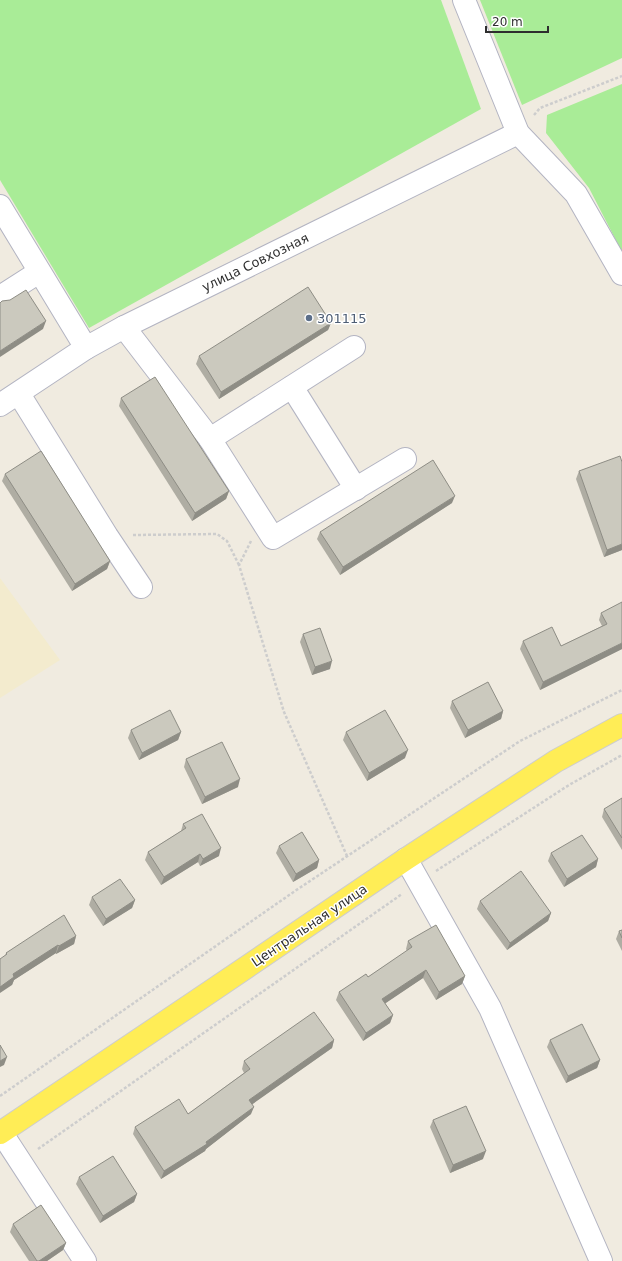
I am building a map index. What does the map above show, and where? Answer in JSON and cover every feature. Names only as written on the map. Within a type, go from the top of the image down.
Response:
[{"type":"main road","name":"Центральная улица","points":[[0,1132],[192,1005],[406,859],[556,761],[622,725]]},
{"type":"street","points":[[464,0],[518,133],[576,194],[622,274]]},
{"type":"street","name":"улица Совхозная","points":[[0,405],[19,394],[86,348],[124,327],[518,133]]},
{"type":"street","points":[[0,206],[86,348]]},
{"type":"street","points":[[0,297],[39,272]]},
{"type":"street","points":[[124,327],[210,439],[273,538],[405,460]]},
{"type":"street","points":[[210,439],[354,347]]},
{"type":"street","points":[[292,387],[356,489]]},
{"type":"street","points":[[19,394],[107,536],[141,587]]},
{"type":"street","points":[[406,859],[490,1008],[601,1261]]},
{"type":"street","points":[[0,1132],[85,1261]]},
{"type":"path","points":[[518,133],[540,108],[622,76]]},
{"type":"path","points":[[239,565],[262,520]]},
{"type":"path","points":[[107,536],[217,534],[227,541],[239,565],[284,712],[346,856]]},
{"type":"path","points":[[0,1096],[295,890],[520,742],[622,690]]},
{"type":"path","points":[[19,1162],[419,882],[569,785],[622,755]]},
{"type":"shaded area","points":[[0,578],[60,660],[0,698]]},
{"type":"green space","points":[[0,0],[441,0],[481,109],[89,328],[0,180]]},
{"type":"green space","points":[[480,0],[622,0],[622,58],[522,105]]},
{"type":"green space","points":[[622,84],[622,252],[589,188],[546,133],[547,115]]},
{"type":"building","points":[[308,287],[331,323],[221,392],[199,356]]},
{"type":"building","points":[[26,290],[46,321],[0,351],[0,303],[2,301],[10,300]]},
{"type":"building","points":[[155,377],[229,491],[195,513],[121,398]]},
{"type":"building","points":[[41,451],[110,561],[75,584],[5,474]]},
{"type":"building","points":[[620,456],[622,462],[622,544],[607,550],[579,471]]},
{"type":"building","points":[[433,460],[455,496],[343,567],[320,532]]},
{"type":"building","points":[[622,602],[622,643],[543,682],[523,641],[552,627],[561,646],[607,624],[601,613]]},
{"type":"building","points":[[320,628],[332,661],[315,667],[303,634]]},
{"type":"building","points":[[488,682],[503,711],[468,730],[452,701]]},
{"type":"building","points":[[170,710],[181,732],[142,753],[131,730]]},
{"type":"building","points":[[385,710],[408,750],[369,773],[346,732]]},
{"type":"building","points":[[222,742],[240,779],[205,797],[186,759]]},
{"type":"building","points":[[622,798],[622,838],[604,809]]},
{"type":"building","points":[[202,814],[221,848],[203,859],[200,854],[164,877],[148,852],[186,828],[183,824]]},
{"type":"building","points":[[302,832],[319,860],[296,874],[279,846]]},
{"type":"building","points":[[582,835],[598,859],[567,879],[551,853]]},
{"type":"building","points":[[521,871],[551,913],[510,943],[480,901]]},
{"type":"building","points":[[120,879],[135,900],[106,919],[92,897]]},
{"type":"building","points":[[64,915],[76,936],[59,946],[58,945],[13,974],[14,977],[0,987],[0,959],[7,954],[6,953]]},
{"type":"building","points":[[436,925],[465,976],[439,992],[426,970],[382,999],[393,1015],[366,1033],[339,992],[366,974],[368,977],[412,947],[408,941]]},
{"type":"building","points":[[622,930],[622,938],[619,931]]},
{"type":"building","points":[[314,1012],[334,1040],[249,1100],[254,1107],[206,1142],[207,1144],[164,1171],[135,1127],[179,1099],[188,1114],[250,1069],[244,1061]]},
{"type":"building","points":[[582,1024],[600,1060],[568,1076],[550,1040]]},
{"type":"building","points":[[0,1045],[7,1057],[0,1061]]},
{"type":"building","points":[[466,1106],[486,1151],[453,1165],[433,1120]]},
{"type":"building","points":[[113,1156],[137,1194],[103,1216],[79,1177]]},
{"type":"building","points":[[41,1205],[66,1243],[37,1261],[13,1224]]},
{"type":"place","name":"301115","points":[[309,318]]}]
